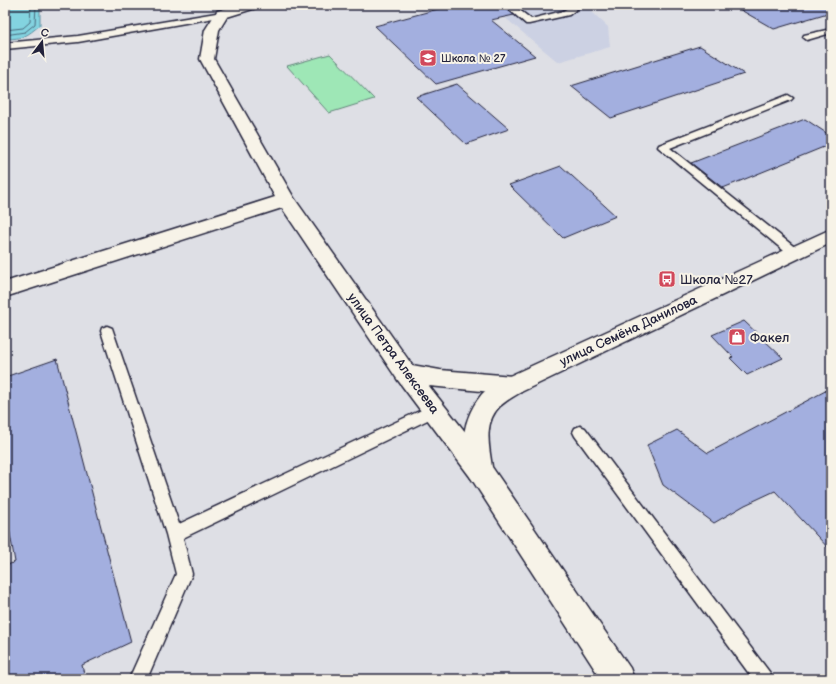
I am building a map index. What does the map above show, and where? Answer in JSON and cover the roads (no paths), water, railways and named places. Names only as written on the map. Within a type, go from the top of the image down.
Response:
[{"type":"street","points":[[222,14],[250,5]]},
{"type":"street","name":"улица Петра Алексеева","points":[[222,14],[212,30],[207,59],[286,200],[405,373],[480,470],[619,679]]},
{"type":"street","points":[[5,290],[286,200]]},
{"type":"street","name":"улица Семёна Данилова","points":[[480,470],[475,438],[478,420],[491,400],[513,385],[831,235]]},
{"type":"street","points":[[405,373],[440,379],[513,385]]},
{"type":"lane","points":[[508,5],[529,22],[566,13],[578,5]]},
{"type":"lane","points":[[5,46],[78,40],[222,14]]},
{"type":"lane","points":[[807,37],[831,31]]},
{"type":"lane","points":[[788,98],[663,148],[793,252]]},
{"type":"lane","points":[[108,331],[174,534],[184,574],[138,679]]},
{"type":"lane","points":[[174,534],[435,410]]},
{"type":"lane","points":[[580,432],[764,679]]},
{"type":"water","points":[[5,5],[40,5],[40,25],[32,32],[24,36],[5,39]]},
{"type":"place","name":"Школа № 27","points":[[428,58]]},
{"type":"place","name":"Школа №27","points":[[667,279]]},
{"type":"place","name":"Факел","points":[[737,337]]}]
